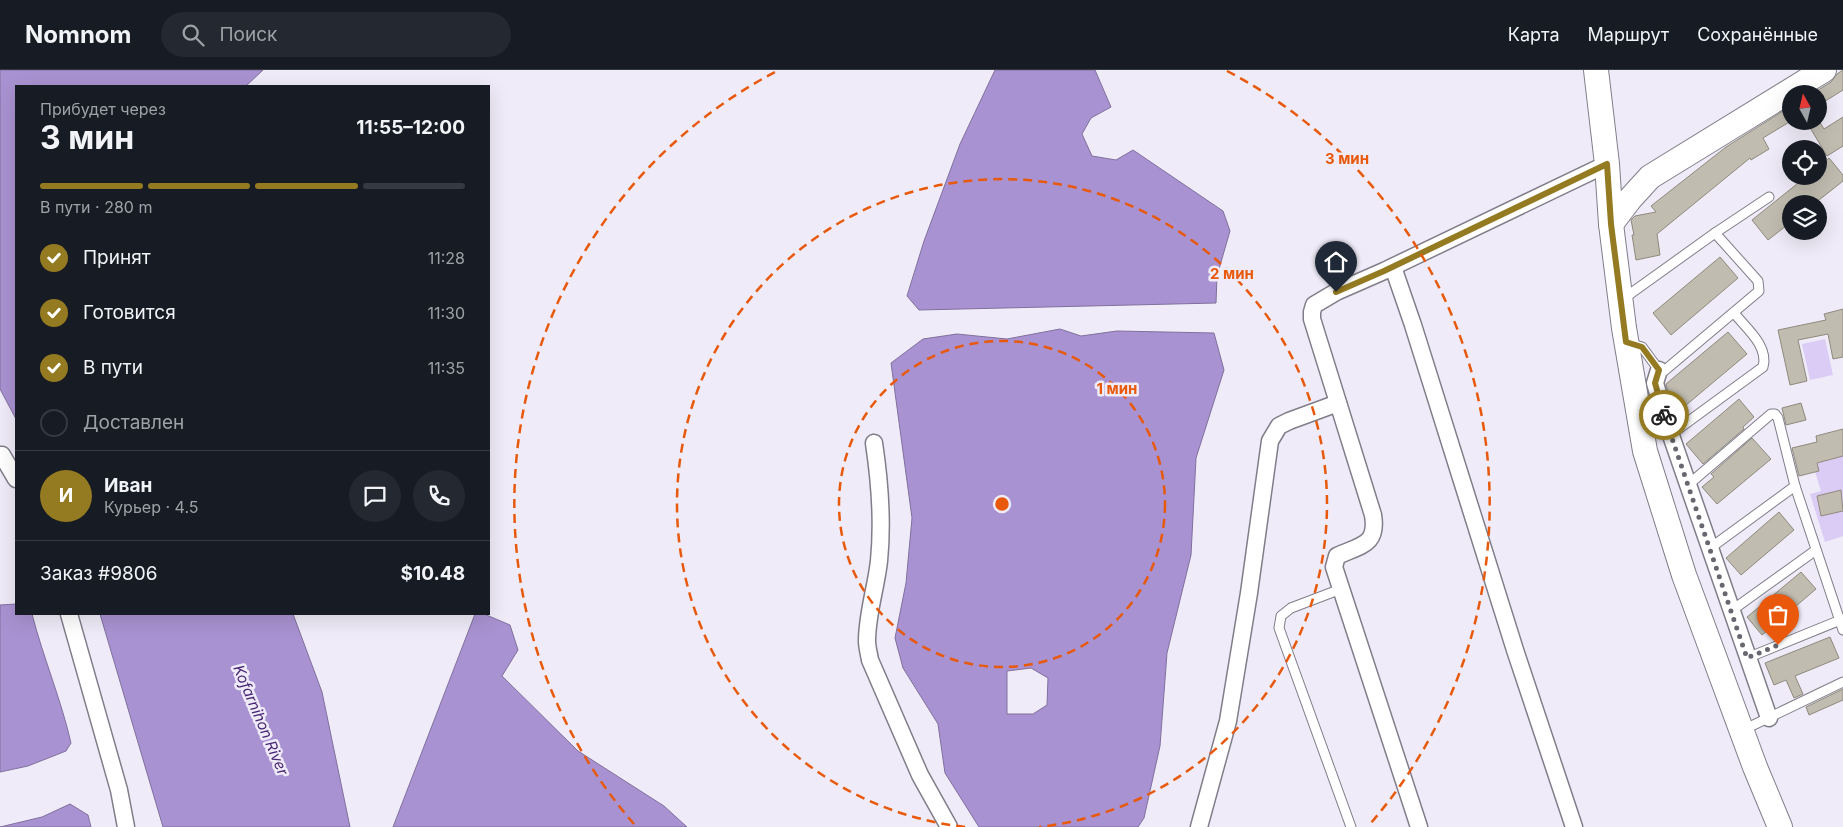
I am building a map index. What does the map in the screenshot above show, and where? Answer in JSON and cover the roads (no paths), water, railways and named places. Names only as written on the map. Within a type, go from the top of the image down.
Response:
[{"type":"main road","points":[[1596,70],[1607,164],[1611,224],[1626,342],[1645,450],[1684,574],[1780,827]]},
{"type":"main road","points":[[1611,224],[1650,177],[1824,70]]},
{"type":"main road","points":[[1607,164],[1627,175],[1650,177]]},
{"type":"street","points":[[1420,827],[1334,567],[1337,556],[1370,540],[1374,534],[1375,526],[1374,515],[1312,319],[1314,306],[1336,292],[1393,267],[1607,164]]},
{"type":"street","points":[[1393,267],[1414,324],[1515,650],[1574,827]]},
{"type":"street","points":[[1659,370],[1655,383],[1670,435],[1768,718]]},
{"type":"street","points":[[1199,827],[1228,721],[1249,594],[1270,441],[1279,426],[1338,403]]},
{"type":"street","points":[[874,443],[880,482],[882,526],[879,564],[872,595],[867,641],[870,660],[920,775],[949,827]]},
{"type":"street","points":[[1,453],[15,477]]},
{"type":"street","points":[[69,615],[119,790],[126,827]]},
{"type":"lane","points":[[1621,300],[1715,233],[1769,198]]},
{"type":"lane","points":[[1626,342],[1642,347],[1659,370],[1664,371],[1759,291],[1758,281],[1715,233]]},
{"type":"lane","points":[[1670,435],[1763,366],[1765,354],[1762,348],[1734,313]]},
{"type":"lane","points":[[1688,485],[1771,414],[1775,414],[1778,418],[1795,486],[1843,630]]},
{"type":"lane","points":[[1709,549],[1795,486]]},
{"type":"lane","points":[[1731,611],[1816,550]]},
{"type":"lane","points":[[1341,588],[1291,608],[1281,616],[1279,628],[1351,827]]},
{"type":"lane","points":[[1747,658],[1841,620]]},
{"type":"lane","points":[[1743,730],[1843,682]]},
{"type":"water","points":[[0,70],[263,70],[247,85],[15,85],[15,417],[0,389]]},
{"type":"water","points":[[995,70],[1095,70],[1111,107],[1091,118],[1082,134],[1092,156],[1116,160],[1133,150],[1223,211],[1230,231],[1217,276],[1216,303],[919,310],[907,296],[924,241],[960,144]]},
{"type":"water","points":[[1060,329],[1081,336],[1117,331],[1214,333],[1224,370],[1196,458],[1191,555],[1167,653],[1160,746],[1144,818],[1138,827],[979,827],[945,773],[938,724],[903,668],[895,638],[906,583],[912,518],[891,363],[923,339],[957,334],[1007,339]],"holes":[[[1031,668],[1048,678],[1047,705],[1033,714],[1007,714],[1007,671]]]},
{"type":"water","points":[[15,604],[15,615],[32,615],[71,743],[66,751],[28,766],[0,772],[0,605]]},
{"type":"water","name":"Kofarnihon River","points":[[100,615],[293,615],[322,692],[350,827],[163,827]]},
{"type":"water","points":[[475,615],[486,615],[510,625],[518,650],[502,676],[578,751],[664,806],[687,827],[393,827]]},
{"type":"water","points":[[70,804],[88,815],[91,827],[0,827],[42,817]]}]
